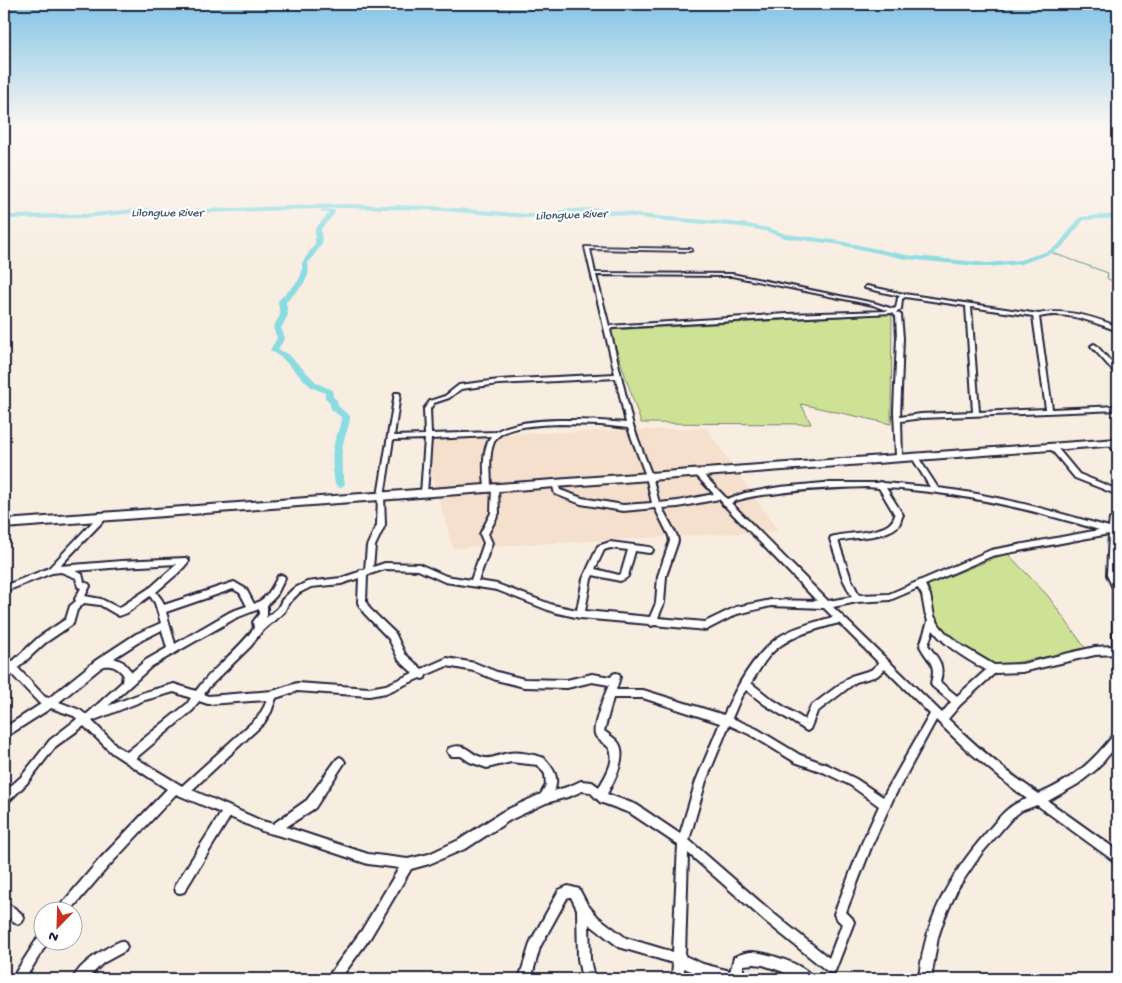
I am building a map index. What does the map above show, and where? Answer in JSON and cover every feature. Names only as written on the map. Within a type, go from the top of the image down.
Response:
[{"type":"main road","points":[[4,524],[1052,446],[1116,445]]},
{"type":"street","points":[[652,622],[656,617],[660,603],[662,576],[674,540],[671,529],[656,505],[649,476],[630,426],[595,274],[586,249],[589,247],[690,250]]},
{"type":"street","points":[[595,274],[732,275],[874,304],[894,311],[898,315],[900,338],[897,420],[900,457]]},
{"type":"street","points":[[867,287],[904,295],[1037,315],[1090,319],[1118,329]]},
{"type":"street","points":[[608,329],[611,327],[727,319],[894,311],[898,309],[900,298],[904,295]]},
{"type":"street","points":[[968,304],[976,414]]},
{"type":"street","points":[[1037,315],[1035,320],[1049,411]]},
{"type":"street","points":[[1094,346],[1118,373]]},
{"type":"street","points":[[424,493],[429,405],[447,397],[459,388],[499,382],[618,376]]},
{"type":"street","points":[[398,394],[382,496],[381,525],[371,546],[362,603],[367,611],[392,636],[402,656],[422,675]]},
{"type":"street","points":[[897,420],[920,416],[1118,408]]},
{"type":"street","points":[[392,438],[496,434],[545,423],[598,421],[630,426]]},
{"type":"street","points":[[474,582],[488,543],[484,534],[495,513],[489,449],[496,434]]},
{"type":"street","points":[[1052,446],[1077,476],[1118,493]]},
{"type":"street","points":[[914,456],[935,489]]},
{"type":"street","points":[[698,473],[938,717],[995,769],[1118,857]]},
{"type":"street","points":[[555,483],[559,494],[581,501],[623,508],[722,499],[806,486],[880,484],[983,496],[1115,532]]},
{"type":"street","points":[[857,599],[847,579],[834,539],[843,535],[883,530],[895,524],[899,515],[880,484]]},
{"type":"street","points":[[52,570],[102,517]]},
{"type":"street","points":[[1118,517],[1113,521],[1118,546]]},
{"type":"street","points":[[128,758],[185,711],[206,684],[248,642],[258,629],[280,610],[296,591],[310,584],[341,581],[385,566],[412,566],[427,569],[446,578],[474,582],[506,590],[553,608],[580,614],[706,626],[736,611],[757,606],[781,603],[826,605],[857,599],[890,598],[991,553],[1115,532]]},
{"type":"street","points":[[932,621],[959,650],[993,669],[1022,668],[1095,650],[1117,650],[1117,588],[1111,575],[1115,532]]},
{"type":"street","points":[[580,614],[591,570],[598,552],[605,546],[648,550]]},
{"type":"street","points":[[591,570],[620,578],[624,576],[632,548]]},
{"type":"street","points":[[4,589],[52,570],[185,561],[178,570],[123,612],[119,612],[101,602],[81,601],[73,608],[70,620],[7,665],[49,704],[87,718],[115,750],[179,790],[226,812],[368,860],[408,864],[429,860],[455,848],[506,816],[545,798],[571,791],[581,786],[592,787],[600,795],[634,809],[683,842],[769,918],[831,967],[848,922],[840,914],[885,804],[938,717],[993,669]]},
{"type":"street","points":[[62,569],[79,576],[81,585],[86,586],[79,597],[81,601]]},
{"type":"street","points":[[4,798],[24,780],[53,743],[87,718],[142,668],[251,608],[263,604],[273,594],[281,578]]},
{"type":"street","points":[[162,610],[234,585],[244,591],[251,608]]},
{"type":"street","points":[[920,586],[930,602],[932,621],[924,646],[936,663],[938,673],[935,683],[957,702]]},
{"type":"street","points":[[150,592],[159,602],[172,650]]},
{"type":"street","points":[[258,629],[257,622],[262,615],[263,604]]},
{"type":"street","points":[[678,979],[683,842],[701,781],[738,694],[766,653],[785,638],[807,628],[840,619]]},
{"type":"street","points":[[4,733],[49,704],[98,664],[139,637],[164,625]]},
{"type":"street","points":[[98,664],[112,661],[118,662],[128,673],[126,681]]},
{"type":"street","points":[[87,718],[145,696],[174,688],[197,698],[221,700],[273,695],[297,687],[369,692],[386,689],[422,675],[447,662],[453,662],[524,683],[567,684],[592,678],[615,680],[606,711],[599,726],[599,733],[615,747],[617,755],[608,785],[600,795]]},
{"type":"street","points":[[746,684],[767,701],[807,726],[814,709],[854,679],[874,673],[885,663]]},
{"type":"street","points":[[610,694],[643,694],[727,720],[760,736],[798,759],[825,768],[854,782],[885,804]]},
{"type":"street","points":[[73,900],[104,864],[179,790],[261,720],[268,709],[273,695]]},
{"type":"street","points":[[925,979],[932,933],[939,912],[957,880],[977,851],[1015,809],[1038,800],[1092,770],[1117,740]]},
{"type":"street","points":[[452,751],[463,751],[473,759],[487,763],[511,757],[542,761],[550,772],[551,786],[545,798]]},
{"type":"street","points":[[274,829],[311,804],[340,762]]},
{"type":"street","points":[[180,888],[226,812]]},
{"type":"street","points":[[333,979],[366,934],[408,864]]},
{"type":"street","points":[[525,979],[536,945],[563,894],[568,891],[575,893],[582,908],[594,921],[623,943],[678,959],[703,970],[732,977],[737,972],[738,961],[744,957],[764,959],[800,973],[808,979]]},
{"type":"street","points":[[4,908],[18,918]]},
{"type":"street","points":[[582,908],[584,959],[588,979]]},
{"type":"street","points":[[79,979],[100,959],[121,947]]},
{"type":"street","points":[[18,979],[37,950]]},
{"type":"shaded area","points":[[706,428],[778,531],[453,548],[422,441],[413,437]]},
{"type":"green space","points":[[892,314],[891,424],[801,404],[811,424],[641,423],[610,330]]},
{"type":"green space","points":[[1007,553],[1048,596],[1086,649],[998,666],[962,645],[935,621],[928,585]]},
{"type":"waterway","name":"Lilongwe River","points":[[4,217],[83,216],[146,210],[179,212],[344,206],[431,208],[527,216],[552,215],[566,211],[596,210],[657,218],[742,225],[766,229],[785,236],[835,242],[906,257],[987,265],[1021,262],[1050,252],[1060,246],[1082,218],[1118,216]]},
{"type":"waterway","points":[[323,211],[332,211],[332,213],[318,229],[318,244],[305,263],[306,269],[303,279],[296,289],[282,301],[284,315],[277,328],[281,338],[274,350],[286,357],[314,385],[329,392],[329,398],[333,400],[334,407],[346,416],[336,462],[340,484]]},
{"type":"waterway","points":[[1050,252],[1108,273],[1107,278],[1118,285]]}]
